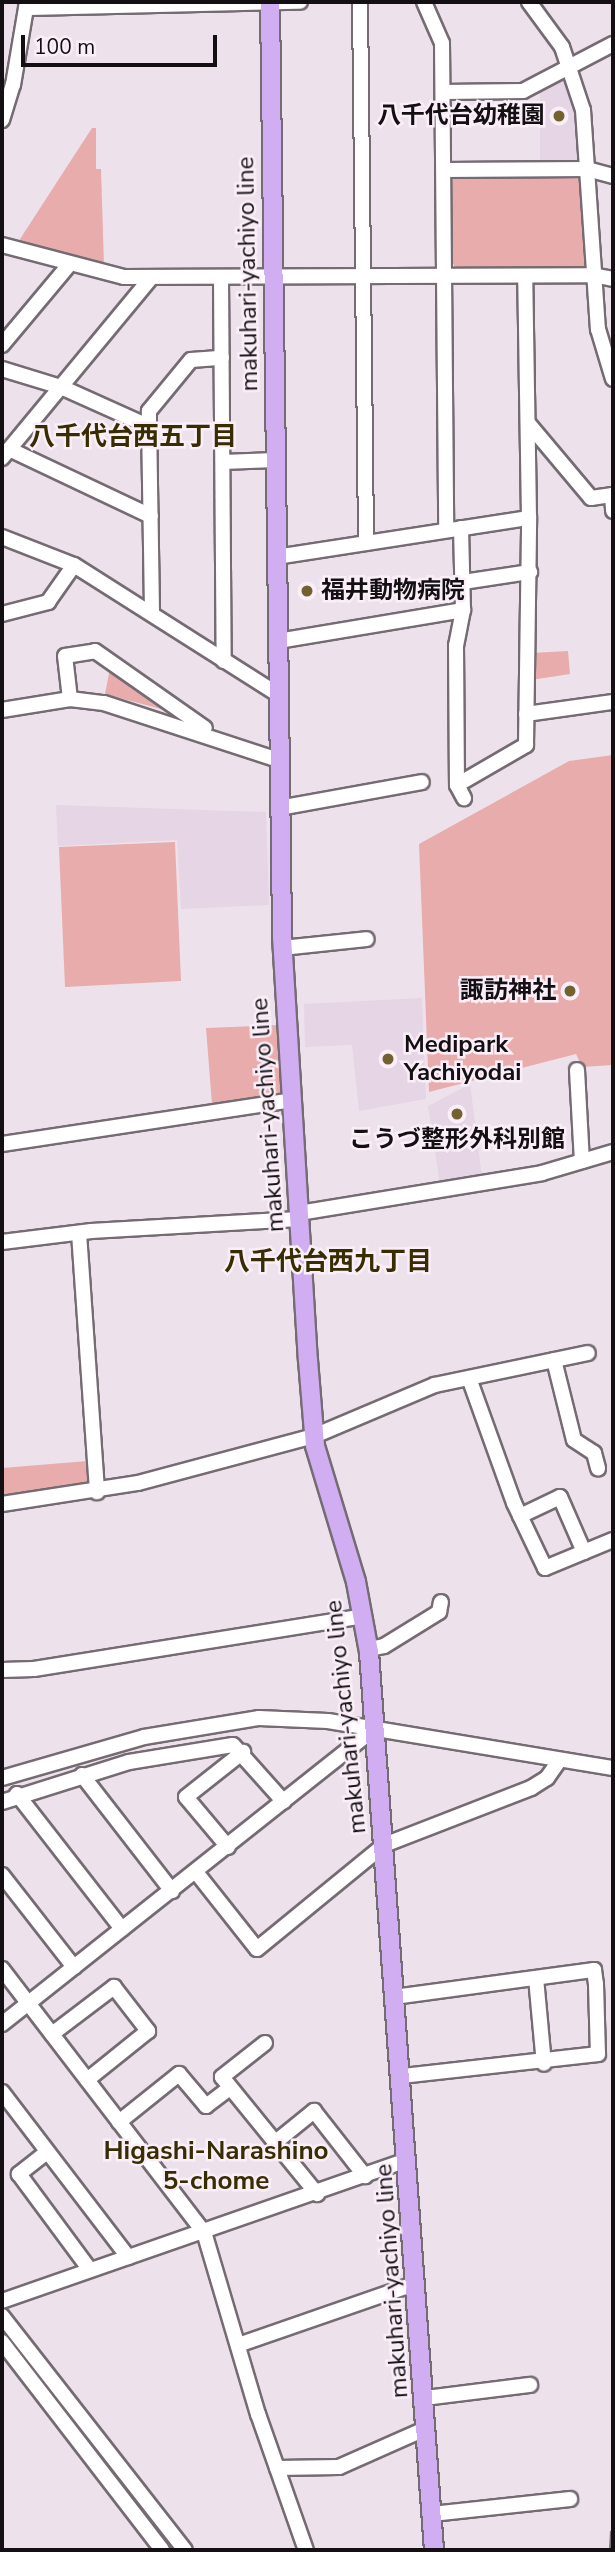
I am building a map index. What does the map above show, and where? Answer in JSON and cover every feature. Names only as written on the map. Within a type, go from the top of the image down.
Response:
[{"type":"main road","name":"makuhari-yachiyo line","points":[[270,3],[282,948],[299,1216],[314,1436],[365,1616],[369,1649],[417,2283],[434,2550]]},
{"type":"street","points":[[2,120],[13,85],[27,5],[300,2]]},
{"type":"street","points":[[360,2],[366,543]]},
{"type":"street","points":[[424,2],[442,43],[454,529],[463,582],[463,610],[456,645],[461,791],[526,745],[530,572],[526,276]]},
{"type":"street","points":[[529,2],[571,66],[583,110],[598,329],[613,379]]},
{"type":"street","points":[[443,92],[523,91],[613,44]]},
{"type":"street","points":[[444,170],[587,169],[613,176]]},
{"type":"street","points":[[2,246],[69,265],[151,278],[593,275],[613,279]]},
{"type":"street","points":[[2,345],[9,325],[69,265]]},
{"type":"street","points":[[151,278],[5,452],[151,516]]},
{"type":"street","points":[[221,278],[224,661]]},
{"type":"street","points":[[152,611],[149,411],[191,360],[222,358]]},
{"type":"street","points":[[2,369],[61,387],[150,427]]},
{"type":"street","points":[[528,423],[591,498],[613,495],[613,512]]},
{"type":"street","points":[[223,462],[275,460]]},
{"type":"street","points":[[276,557],[529,517]]},
{"type":"street","points":[[2,537],[74,565],[152,611],[224,661],[278,694]]},
{"type":"street","points":[[2,614],[48,602],[74,565]]},
{"type":"street","points":[[463,582],[530,572]]},
{"type":"street","points":[[278,641],[463,610]]},
{"type":"street","points":[[70,699],[65,656],[95,652],[216,736]]},
{"type":"street","points":[[2,710],[70,699],[104,703],[216,736],[278,760]]},
{"type":"street","points":[[526,715],[613,702]]},
{"type":"street","points":[[279,808],[422,782]]},
{"type":"street","points":[[282,948],[367,939]]},
{"type":"street","points":[[577,1070],[582,1161]]},
{"type":"street","points":[[2,1144],[292,1100]]},
{"type":"street","points":[[2,1242],[79,1233],[299,1216],[541,1174],[613,1152]]},
{"type":"street","points":[[79,1233],[97,1492]]},
{"type":"street","points":[[2,1504],[97,1492],[314,1436],[435,1385],[588,1353]]},
{"type":"street","points":[[554,1360],[574,1440],[594,1453],[598,1468]]},
{"type":"street","points":[[469,1378],[520,1516],[545,1568],[613,1540]]},
{"type":"street","points":[[520,1516],[560,1497],[584,1552]]},
{"type":"street","points":[[369,1649],[384,1646],[439,1612],[441,1602]]},
{"type":"street","points":[[2,1670],[34,1669],[365,1616]]},
{"type":"street","points":[[2,1778],[87,1751],[202,1724],[259,1718],[328,1721],[558,1762],[613,1768]]},
{"type":"street","points":[[2,2024],[375,1728]]},
{"type":"street","points":[[2,1802],[17,1794],[129,1762],[233,1745],[243,1752],[284,1802]]},
{"type":"street","points":[[228,1847],[186,1797],[243,1752]]},
{"type":"street","points":[[196,1872],[257,1949],[384,1845],[531,1788],[547,1778],[558,1762]]},
{"type":"street","points":[[82,1775],[172,1891]]},
{"type":"street","points":[[17,1794],[122,1929]]},
{"type":"street","points":[[2,1875],[75,1967]]},
{"type":"street","points":[[2,1969],[204,2232],[277,2468],[306,2550]]},
{"type":"street","points":[[394,1997],[594,1970],[596,1984],[598,2054],[544,2064],[401,2076]]},
{"type":"street","points":[[536,1978],[544,2064]]},
{"type":"street","points":[[52,2034],[114,1987],[148,2031],[87,2080]]},
{"type":"street","points":[[265,2043],[222,2077],[277,2141],[317,2194]]},
{"type":"street","points":[[119,2122],[179,2074],[206,2106],[230,2088]]},
{"type":"street","points":[[2,2092],[128,2257]]},
{"type":"street","points":[[277,2141],[314,2111],[365,2176]]},
{"type":"street","points":[[47,2152],[19,2174],[90,2270]]},
{"type":"street","points":[[2,2301],[317,2194],[408,2160]]},
{"type":"street","points":[[238,2345],[417,2283]]},
{"type":"street","points":[[2,2316],[185,2550]]},
{"type":"street","points":[[2,2342],[162,2550]]},
{"type":"street","points":[[425,2398],[530,2385]]},
{"type":"street","points":[[277,2468],[339,2467],[427,2427]]},
{"type":"street","points":[[432,2514],[570,2499]]},
{"type":"shaded area","name":"八千代台幼稚園","points":[[564,74],[577,108],[580,161],[575,166],[540,166],[540,87]]},
{"type":"shaded area","points":[[92,128],[96,128],[96,169],[101,169],[104,266],[21,245],[20,239]]},
{"type":"shaded area","points":[[454,174],[583,176],[589,262],[581,268],[457,270],[450,259],[448,178]]},
{"type":"shaded area","points":[[568,651],[570,674],[531,680],[531,653]]},
{"type":"shaded area","points":[[110,668],[176,713],[105,694]]},
{"type":"shaded area","points":[[613,755],[613,1065],[582,1067],[576,1054],[429,1092],[419,844],[569,761]]},
{"type":"shaded area","points":[[56,805],[266,812],[269,905],[181,909],[177,840],[58,846]]},
{"type":"shaded area","points":[[175,842],[181,981],[65,987],[59,847]]},
{"type":"shaded area","name":"Medipark Yachiyodai","points":[[422,998],[426,1099],[359,1111],[352,1045],[305,1047],[304,1004]]},
{"type":"shaded area","points":[[277,1025],[281,1094],[212,1104],[206,1028]]},
{"type":"shaded area","name":"Medipark Yachiyodai","points":[[470,1084],[482,1177],[440,1184],[428,1106]]},
{"type":"shaded area","points":[[88,1461],[90,1480],[84,1489],[2,1500],[2,1468]]},
{"type":"railway","points":[[612,2550],[613,2531]]},
{"type":"place","name":"八千代台幼稚園","points":[[559,116]]},
{"type":"place","name":"福井動物病院","points":[[307,591]]},
{"type":"place","name":"諏訪神社","points":[[570,991]]},
{"type":"place","name":"Medipark Yachiyodai","points":[[388,1059]]},
{"type":"place","name":"こうづ整形外科別館","points":[[457,1114]]},
{"type":"district","name":"八千代台西五丁目","points":[[133,437]]},
{"type":"district","name":"八千代台西九丁目","points":[[328,1262]]},
{"type":"district","name":"Higashi-Narashino 5-chome","points":[[216,2166]]}]
